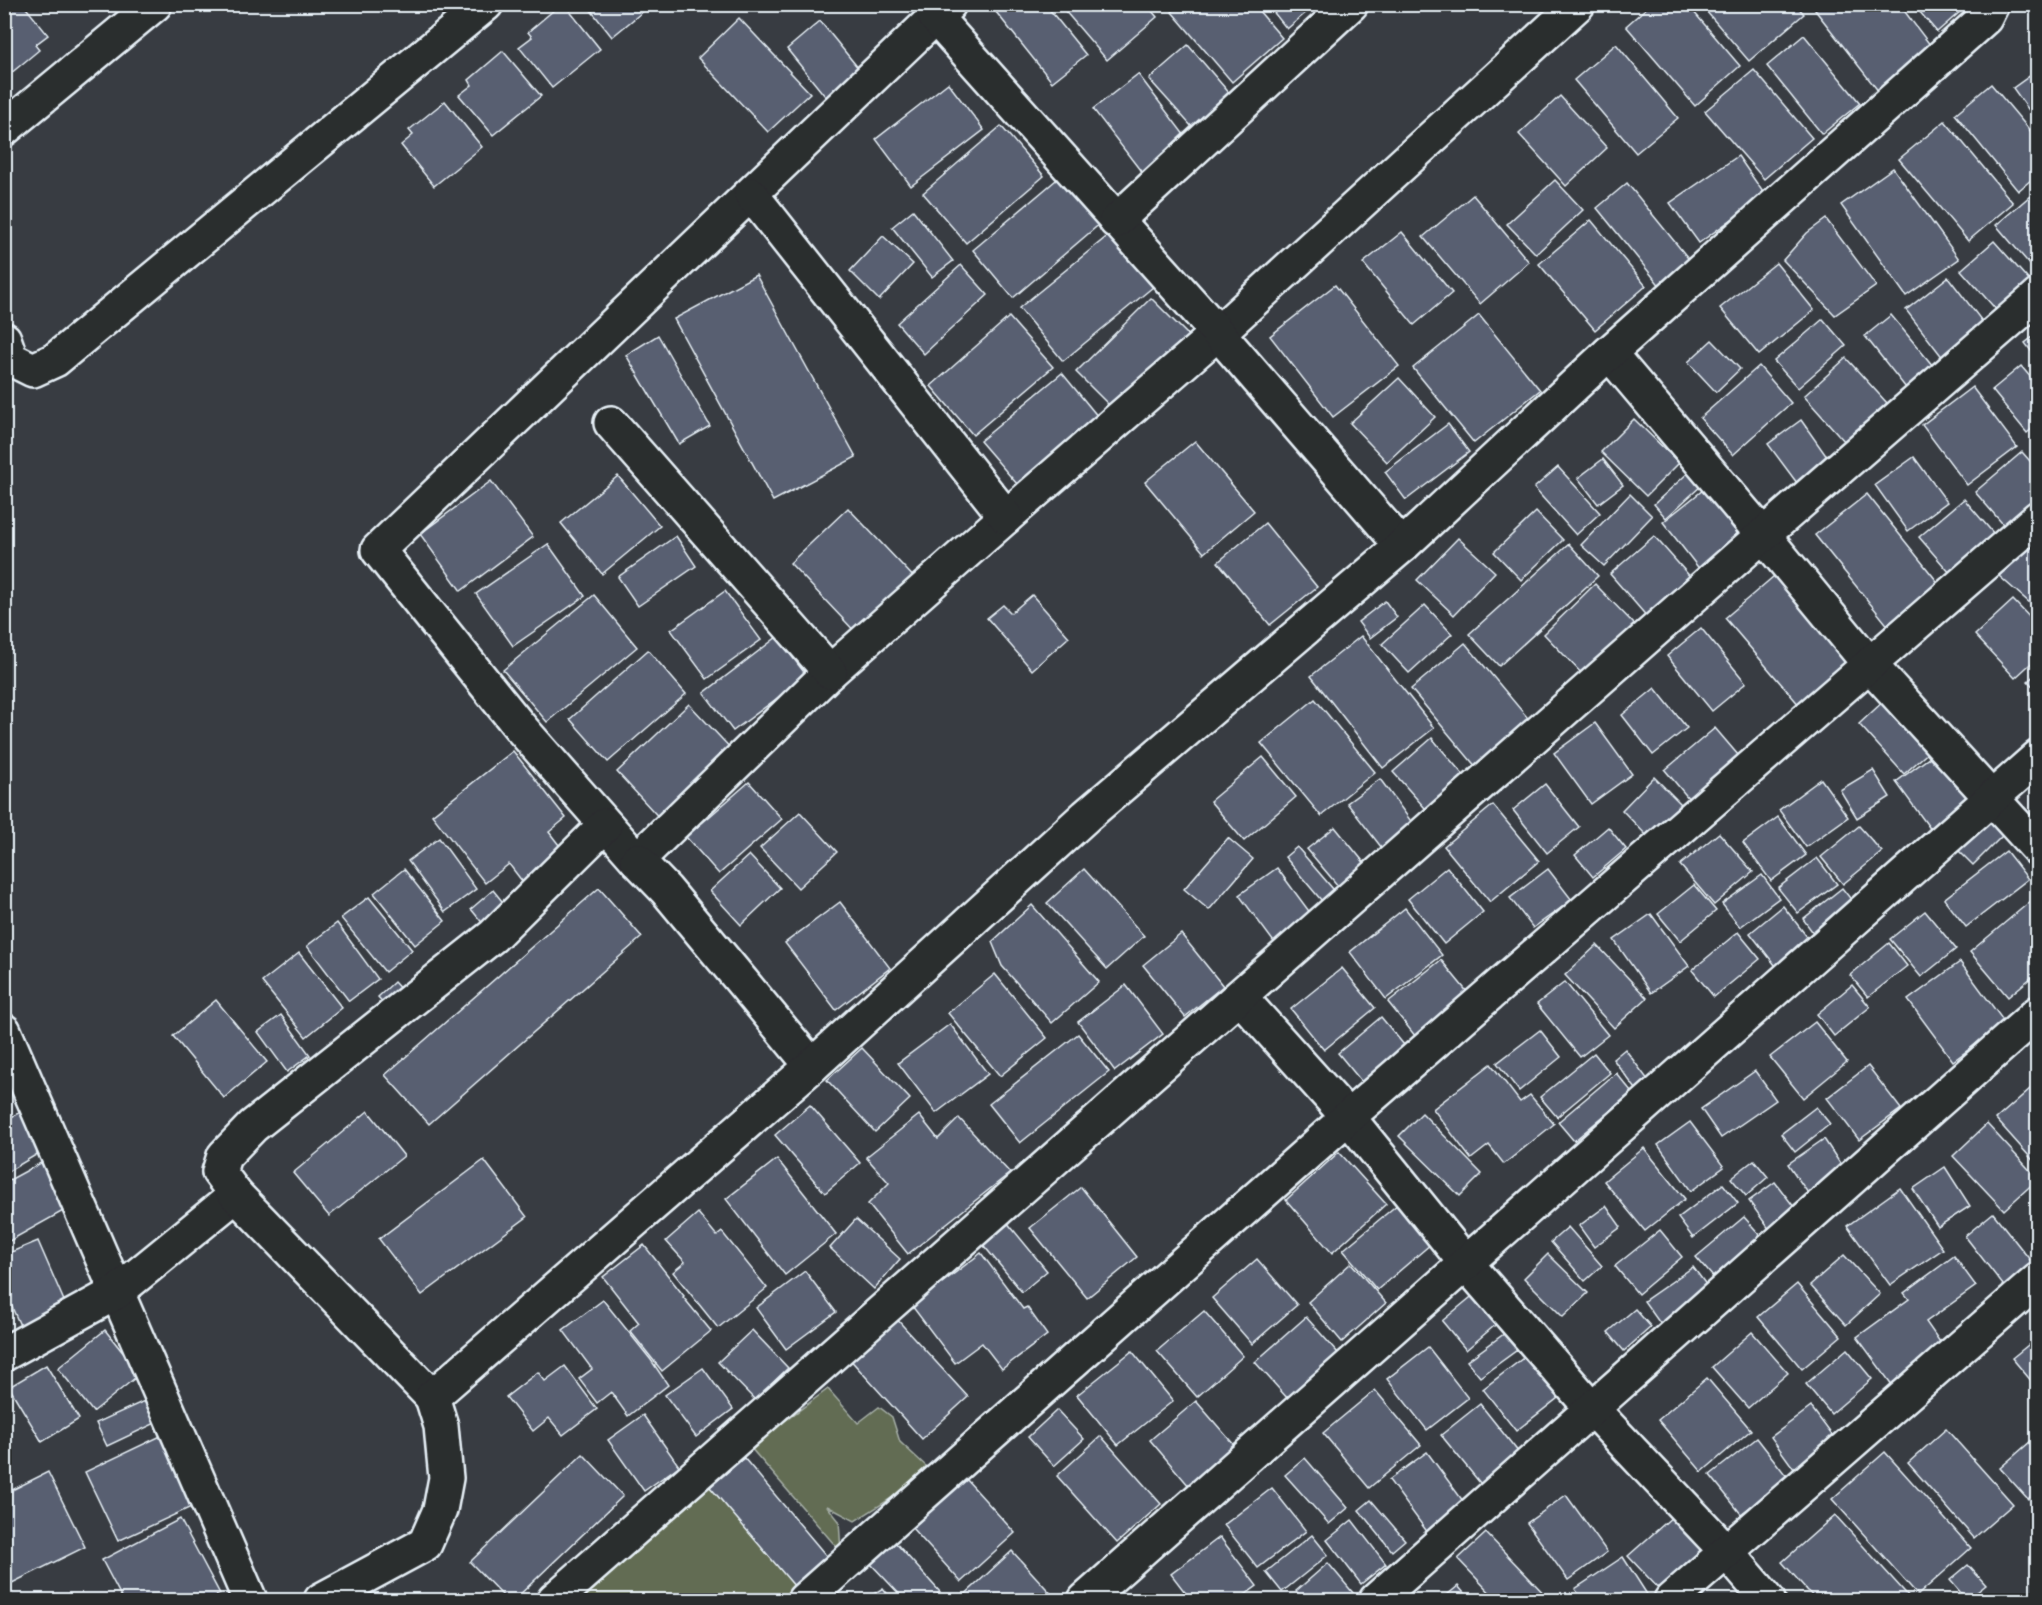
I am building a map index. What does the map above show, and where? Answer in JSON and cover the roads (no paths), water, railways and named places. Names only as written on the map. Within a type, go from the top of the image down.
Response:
[{"type":"street","points":[[4,129],[155,4]]},
{"type":"street","points":[[4,339],[11,359],[33,370],[55,360],[486,4]]},
{"type":"street","points":[[1116,221],[1351,4]]},
{"type":"street","points":[[637,860],[830,672],[1218,333],[1578,4]]},
{"type":"street","points":[[432,1397],[812,1066],[1086,816],[1402,546],[1609,353],[1985,18],[1992,4]]},
{"type":"street","points":[[812,1066],[666,890],[605,825],[520,727],[378,550],[942,11],[1116,221],[1218,333],[1402,546]]},
{"type":"street","points":[[751,194],[1006,517]]},
{"type":"street","points":[[554,1600],[2037,296]]},
{"type":"street","points":[[1609,353],[1870,665],[2037,849]]},
{"type":"street","points":[[610,423],[830,672]]},
{"type":"street","points":[[804,1600],[1348,1117],[2037,518]]},
{"type":"street","points":[[1085,1600],[2037,757]]},
{"type":"street","points":[[321,1600],[425,1544],[440,1510],[446,1478],[441,1426],[432,1397],[236,1195],[219,1172],[224,1156],[253,1126],[493,936],[605,825]]},
{"type":"street","points":[[1240,996],[1348,1117],[1465,1262],[1593,1410],[1726,1551],[1768,1600]]},
{"type":"street","points":[[1376,1600],[1593,1410],[2037,1013]]},
{"type":"street","points":[[4,1031],[250,1600]]},
{"type":"street","points":[[4,1354],[117,1292],[236,1195]]},
{"type":"street","points":[[1671,1600],[2037,1280]]}]
